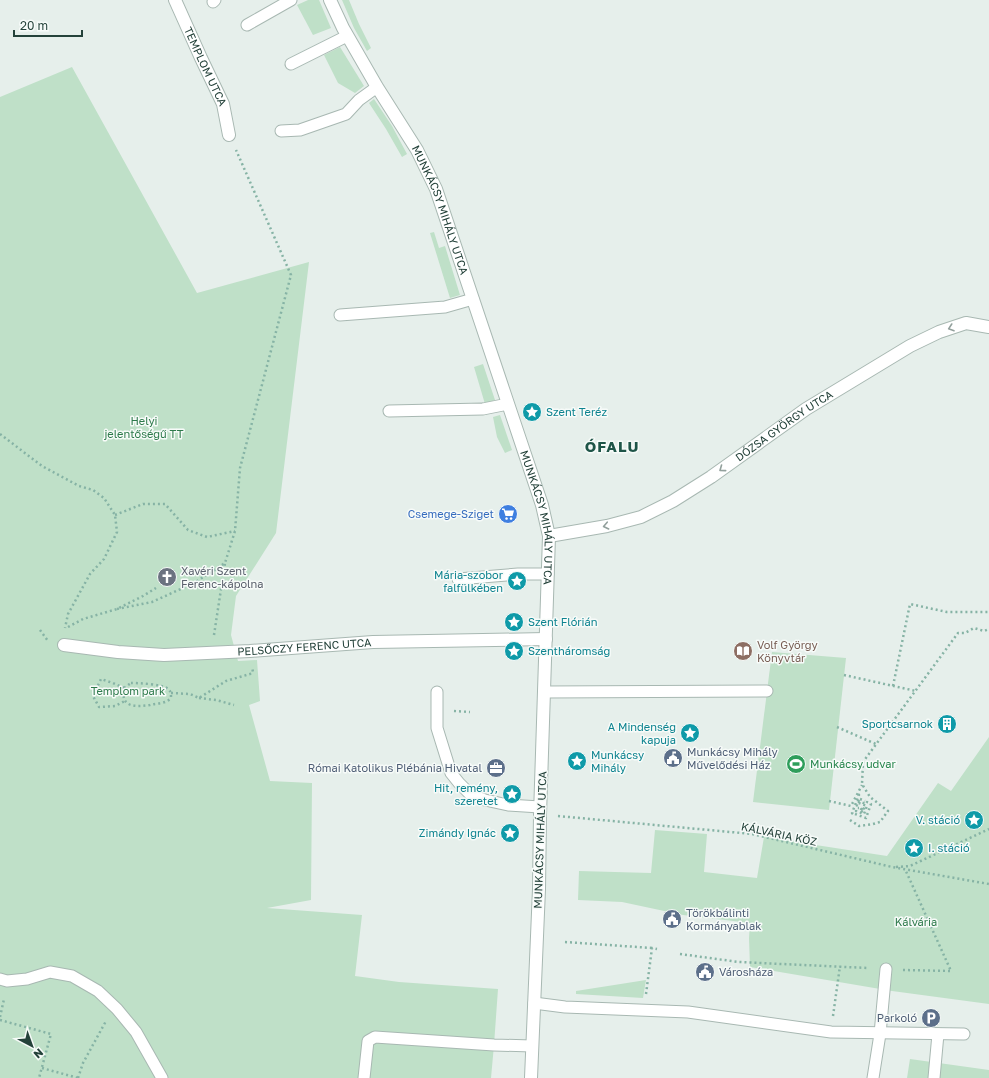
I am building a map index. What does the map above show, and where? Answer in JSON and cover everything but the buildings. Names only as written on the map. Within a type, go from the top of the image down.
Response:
[{"type":"street","name":"TEMPLOM UTCA","points":[[175,0],[201,58],[224,104],[229,135]]},
{"type":"street","name":"MUNKÁCSY MIHÁLY UTCA","points":[[330,0],[347,36],[417,150],[436,189],[542,505],[549,536],[540,811],[539,889],[531,1078]]},
{"type":"street","name":"DÓZSA GYÖRGY UTCA","points":[[549,536],[607,526],[641,517],[673,501],[711,477],[806,409],[910,346],[939,332],[966,323],[989,327]]},
{"type":"street","name":"PELSŐCZY FERENC UTCA","points":[[64,645],[118,652],[164,655],[250,651],[373,642],[546,639]]},
{"type":"lane","points":[[247,25],[291,0]]},
{"type":"lane","points":[[291,64],[347,36]]},
{"type":"lane","points":[[281,131],[300,130],[346,114],[359,100],[377,87]]},
{"type":"lane","points":[[340,315],[445,307],[472,299]]},
{"type":"lane","points":[[389,410],[483,409],[508,404]]},
{"type":"lane","points":[[458,579],[518,574],[548,574]]},
{"type":"lane","points":[[545,692],[767,691]]},
{"type":"lane","points":[[437,692],[437,728],[451,773],[459,783],[470,794],[485,800],[540,811]]},
{"type":"lane","points":[[873,1078],[880,1034],[886,969]]},
{"type":"lane","points":[[0,979],[7,981],[27,979],[50,972],[72,976],[98,990],[117,1009],[136,1032],[162,1078]]},
{"type":"lane","points":[[534,1003],[565,1007],[688,1012],[832,1032],[880,1034],[964,1034]]},
{"type":"lane","points":[[934,1078],[938,1034]]},
{"type":"lane","points":[[364,1078],[368,1041],[375,1036],[494,1045],[532,1046]]},
{"type":"path","points":[[211,652],[225,562],[235,531],[240,468],[292,275],[237,153]]},
{"type":"path","points":[[0,434],[42,466],[79,486],[93,490],[104,498],[115,515],[116,532],[104,559],[90,574],[68,614],[65,628],[83,619],[117,609],[152,602],[194,583],[225,562]]},
{"type":"path","points":[[115,515],[143,504],[165,504],[188,530],[207,537],[235,531]]},
{"type":"path","points":[[117,609],[156,588]]},
{"type":"path","points":[[893,686],[910,604],[947,612],[989,612]]},
{"type":"path","points":[[829,801],[851,806],[862,784],[863,762],[958,634],[966,634],[974,628],[984,631],[989,629]]},
{"type":"path","points":[[40,630],[48,641]]},
{"type":"path","points":[[199,698],[226,681],[250,674]]},
{"type":"path","points":[[844,675],[916,691]]},
{"type":"path","points":[[124,688],[101,679],[93,696],[99,707],[115,706],[125,701]]},
{"type":"path","points":[[124,688],[131,683],[165,687],[171,693],[190,694],[199,698],[216,700],[234,705]]},
{"type":"path","points":[[124,688],[125,701],[135,707],[169,700],[171,693]]},
{"type":"path","points":[[457,711],[470,712]]},
{"type":"path","points":[[837,727],[876,744]]},
{"type":"path","points":[[850,820],[859,826],[873,824],[880,822],[888,811],[870,797],[862,784]]},
{"type":"path","points":[[857,793],[859,795],[852,813],[864,816]]},
{"type":"path","points":[[857,799],[861,804]]},
{"type":"path","points":[[861,804],[871,804],[864,816],[854,812],[861,804]]},
{"type":"path","points":[[868,804],[868,811]]},
{"type":"path","name":"KÁLVÁRIA KÖZ","points":[[540,811],[752,834],[892,867],[989,884]]},
{"type":"path","points":[[892,867],[910,866],[989,829]]},
{"type":"path","points":[[905,869],[951,971]]},
{"type":"path","points":[[565,942],[656,949]]},
{"type":"path","points":[[645,998],[652,948]]},
{"type":"path","points":[[680,954],[739,962],[813,965]]},
{"type":"path","points":[[834,1012],[840,966]]},
{"type":"path","points":[[4,999],[0,1011],[0,1018],[51,1034],[39,1078]]},
{"type":"path","points":[[42,1068],[79,1078],[83,1063],[110,1013],[117,1009]]},
{"type":"green space","points":[[308,0],[319,0],[331,28],[313,35],[297,5]]},
{"type":"green space","points":[[342,0],[349,0],[371,48],[367,51],[354,28]]},
{"type":"green space","points":[[340,47],[364,86],[355,93],[338,83],[324,55]]},
{"type":"green space","points":[[72,67],[197,293],[309,262],[276,533],[236,596],[231,635],[238,661],[257,660],[260,701],[249,705],[270,781],[312,783],[311,900],[267,908],[362,915],[355,976],[399,982],[498,989],[491,1078],[0,1078],[0,97]]},
{"type":"green space","points":[[374,99],[392,126],[407,154],[402,157],[369,103]]},
{"type":"green space","points":[[434,232],[439,248],[445,246],[460,295],[450,298],[430,233]]},
{"type":"green space","points":[[483,364],[495,400],[485,404],[474,367]]},
{"type":"green space","points":[[500,415],[512,450],[505,453],[497,437],[493,417]]},
{"type":"green space","name":"Munkácsy udvar","points":[[772,652],[846,658],[829,810],[753,802]]},
{"type":"green space","name":"Kálvária","points":[[989,737],[989,1004],[892,991],[750,967],[750,923],[683,915],[622,902],[578,900],[579,871],[651,873],[655,830],[707,834],[704,872],[757,878],[764,837],[887,856],[938,783],[951,791]]},
{"type":"green space","points":[[646,980],[643,998],[576,994],[576,991]]},
{"type":"green space","points":[[910,1059],[989,1070],[989,1078],[907,1078]]},
{"type":"place","name":"Szent Teréz","points":[[532,412]]},
{"type":"place","name":"Csemege-Sziget","points":[[508,514]]},
{"type":"place","name":"Xavéri Szent Ferenc-kápolna","points":[[167,577]]},
{"type":"place","name":"Mária-szobor falfülkében","points":[[517,581]]},
{"type":"place","name":"Szent Flórián","points":[[514,622]]},
{"type":"place","name":"Szentháromság","points":[[514,651]]},
{"type":"place","name":"Volf György Könyvtár","points":[[743,651]]},
{"type":"place","name":"Sportcsarnok","points":[[947,724]]},
{"type":"place","name":"A Mindenség kapuja","points":[[690,733]]},
{"type":"place","name":"Munkácsy Mihály Művelődési Ház","points":[[673,758]]},
{"type":"place","name":"Munkácsy Mihály","points":[[577,761]]},
{"type":"place","name":"Munkácsy udvar","points":[[796,764]]},
{"type":"place","name":"Római Katolikus Plébánia Hivatal","points":[[496,768]]},
{"type":"place","name":"Hit, remény, szeretet","points":[[512,794]]},
{"type":"place","name":"V. stáció","points":[[974,820]]},
{"type":"place","name":"Zimándy Ignác","points":[[510,833]]},
{"type":"place","name":"I. stáció","points":[[914,848]]},
{"type":"place","name":"Törökbálinti Kormányablak","points":[[672,919]]},
{"type":"place","name":"Városháza","points":[[705,972]]},
{"type":"place","name":"Parkoló","points":[[931,1018]]},
{"type":"district","name":"ÓFALU","points":[[612,447]]},
{"type":"park label","name":"Helyi jelentőségű TT","points":[[144,427]]},
{"type":"park label","name":"Templom park","points":[[128,691]]}]
